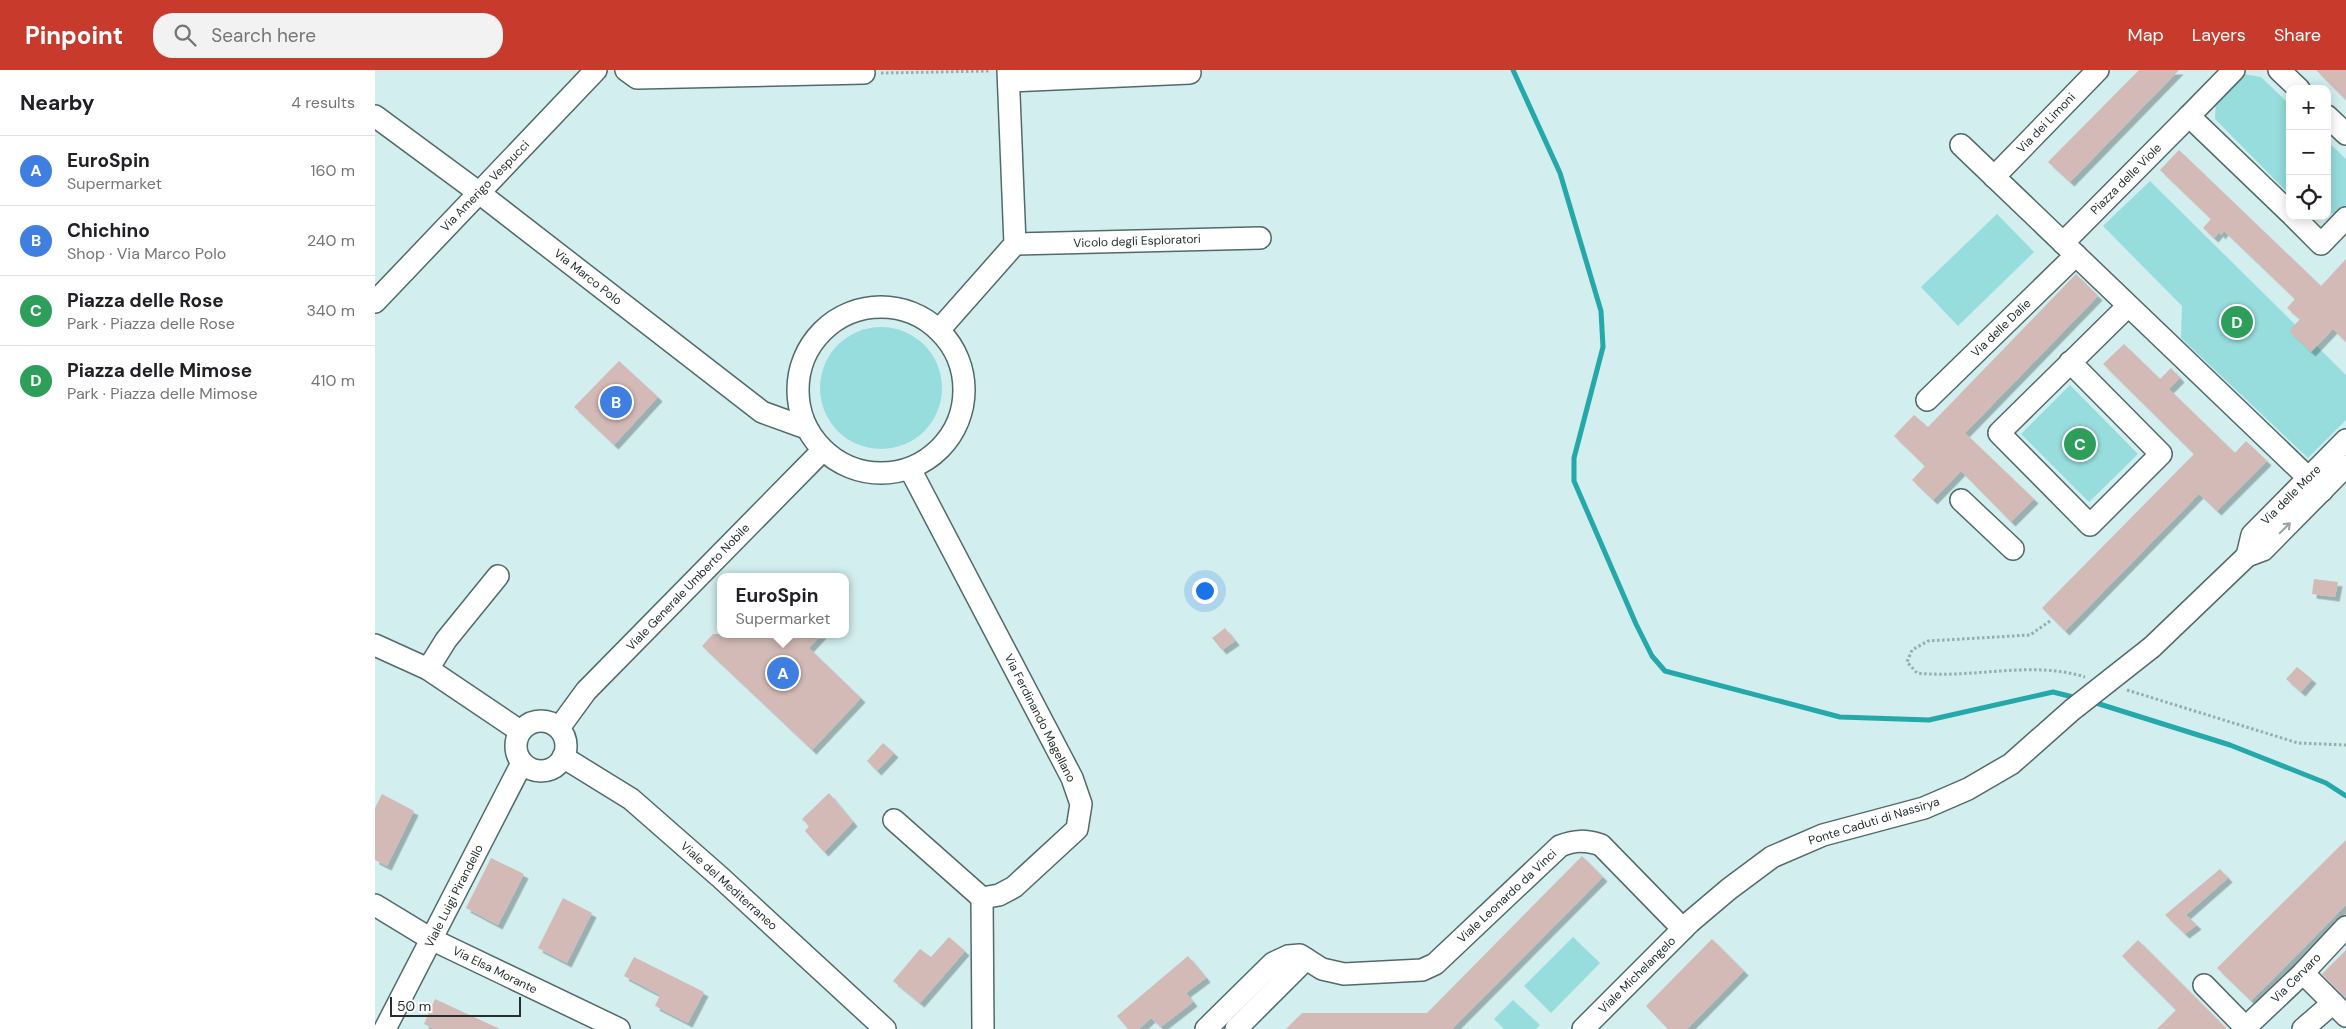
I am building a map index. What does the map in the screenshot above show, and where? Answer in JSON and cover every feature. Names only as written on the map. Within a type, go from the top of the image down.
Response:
[{"type":"street","name":"Via Amerigo Vespucci","points":[[375,302],[595,70]]},
{"type":"street","points":[[626,70],[637,78],[864,73]]},
{"type":"street","name":"Via dei Limoni","points":[[1994,177],[2098,70]]},
{"type":"street","name":"Piazza delle Viole","points":[[2069,249],[2189,116],[2234,70]]},
{"type":"street","points":[[2279,70],[2295,85]]},
{"type":"street","points":[[939,330],[1015,244],[1008,74],[1190,73]]},
{"type":"street","name":"Via Marco Polo","points":[[375,116],[478,192],[762,412],[806,428]]},
{"type":"street","points":[[2189,116],[2286,209]]},
{"type":"street","points":[[2331,120],[2346,134]]},
{"type":"street","points":[[1961,146],[2315,484]]},
{"type":"street","points":[[2297,220],[2321,244],[2346,218]]},
{"type":"street","name":"Vicolo degli Esploratori","points":[[1015,244],[1260,238]]},
{"type":"street","name":"Via delle Dalie","points":[[1927,400],[2069,249]]},
{"type":"street","points":[[2071,362],[2161,454],[2090,524],[1999,433],[2071,362],[2128,306]]},
{"type":"street","points":[[893,307],[918,315],[939,330],[954,349],[963,371],[965,396],[961,411],[948,440],[931,457],[909,469],[887,473],[864,472],[842,464],[823,450],[806,428],[798,403],[798,377],[806,352],[821,332],[842,316],[867,308],[893,307]]},
{"type":"street","name":"Via delle More","points":[[2152,646],[2247,556],[2263,550],[2315,484],[2342,464],[2346,440]]},
{"type":"street","name":"Viale Generale Umberto Nobile","points":[[559,728],[586,691],[823,450]]},
{"type":"street","name":"Via Ferdinando Magellano","points":[[909,469],[1072,778],[1081,804],[1077,829],[1013,887],[999,895],[982,898]]},
{"type":"street","points":[[1961,500],[2013,549]]},
{"type":"street","points":[[428,669],[445,640],[498,576]]},
{"type":"street","points":[[375,645],[428,669],[521,731]]},
{"type":"street","name":"Ponte Caduti di Nassirya","points":[[1687,925],[1729,889],[1773,857],[1823,835],[1924,808],[1968,789],[2011,764],[2072,710],[2152,646]]},
{"type":"street","points":[[535,721],[552,723],[559,728],[566,742],[563,758],[552,768],[544,770],[529,768],[522,763],[516,747],[521,731],[535,721]]},
{"type":"street","name":"Viale del Mediterraneo","points":[[563,758],[631,798],[720,876],[885,1029]]},
{"type":"street","name":"Viale Luigi Pirandello","points":[[385,1029],[522,763]]},
{"type":"street","points":[[894,820],[982,898],[983,1029]]},
{"type":"street","name":"Viale Leonardo da Vinci","points":[[1206,1029],[1273,963],[1288,956],[1300,955],[1322,968],[1344,974],[1423,970],[1435,964],[1560,846],[1570,842],[1585,840],[1601,845],[1687,925]]},
{"type":"street","name":"Via Elsa Morante","points":[[375,905],[431,939],[619,1029]]},
{"type":"street","name":"Viale Michelangelo","points":[[1583,1029],[1687,925]]},
{"type":"street","name":"Via Cervaro","points":[[2246,1028],[2303,973],[2346,927]]},
{"type":"street","points":[[1236,1029],[1307,959]]},
{"type":"street","points":[[2303,973],[2340,1010],[2303,1029]]},
{"type":"street","points":[[2203,985],[2246,1028]]},
{"type":"path","points":[[864,73],[1008,74]]},
{"type":"shaded area","points":[[2243,74],[2261,77],[2286,101],[2286,191],[2215,119],[2216,100]]},
{"type":"shaded area","points":[[2331,145],[2346,159],[2346,205],[2337,214],[2331,213]]},
{"type":"shaded area","points":[[2150,181],[2346,375],[2346,420],[2308,458],[2181,338],[2182,306],[2103,226]]},
{"type":"shaded area","points":[[1997,214],[2034,252],[1958,326],[1921,287]]},
{"type":"shaded area","points":[[881,327],[893,328],[904,332],[915,337],[924,345],[932,354],[937,365],[941,376],[941,400],[937,411],[932,422],[924,431],[915,439],[904,444],[893,448],[881,449],[869,448],[858,444],[847,439],[838,431],[830,422],[825,411],[821,400],[820,388],[821,376],[825,365],[830,354],[838,345],[847,337],[858,332],[869,328]]},
{"type":"shaded area","points":[[2070,385],[2138,454],[2089,502],[2021,434]]},
{"type":"shaded area","points":[[1573,937],[1600,963],[1551,1013],[1524,986]]},
{"type":"shaded area","points":[[1513,1000],[1540,1025],[1536,1029],[1504,1029],[1494,1019]]},
{"type":"building","points":[[2139,70],[2179,70],[2070,182],[2048,162]]},
{"type":"building","points":[[2316,70],[2346,70],[2346,100]]},
{"type":"building","points":[[2179,150],[2321,286],[2346,259],[2346,342],[2333,329],[2311,352],[2289,331],[2300,319],[2287,308],[2295,299],[2224,231],[2221,235],[2219,232],[2214,238],[2203,228],[2211,219],[2160,170]]},
{"type":"building","points":[[2076,274],[2098,296],[1965,433],[2034,499],[2011,522],[1961,471],[1933,500],[1912,480],[1925,466],[1894,436],[1914,415],[1928,427]]},
{"type":"building","points":[[2124,344],[2160,379],[2171,368],[2180,378],[2169,389],[2235,453],[2246,441],[2267,461],[2217,511],[2199,494],[2065,631],[2042,608],[2194,454],[2103,364]]},
{"type":"building","points":[[619,361],[658,397],[614,445],[574,407]]},
{"type":"building","points":[[2314,579],[2338,582],[2335,597],[2312,594]]},
{"type":"building","points":[[1225,628],[1235,641],[1222,650],[1212,638]]},
{"type":"building","points":[[713,634],[717,634],[717,638],[818,638],[809,648],[861,698],[812,750],[702,646]]},
{"type":"building","points":[[2297,667],[2312,679],[2301,692],[2286,679]]},
{"type":"building","points":[[883,743],[894,753],[877,771],[867,761]]},
{"type":"building","points":[[829,793],[853,822],[824,852],[805,831],[809,826],[802,819]]},
{"type":"building","points":[[382,794],[414,811],[387,866],[375,860],[375,808]]},
{"type":"building","points":[[2346,840],[2346,905],[2251,1001],[2217,968]]},
{"type":"building","points":[[1582,856],[1603,877],[1452,1029],[1286,1029],[1302,1013],[1427,1013]]},
{"type":"building","points":[[491,858],[524,874],[498,925],[466,908]]},
{"type":"building","points":[[2220,869],[2228,878],[2186,915],[2197,925],[2185,934],[2165,915]]},
{"type":"building","points":[[563,898],[592,913],[567,963],[538,948]]},
{"type":"building","points":[[949,937],[965,951],[920,1003],[893,981],[920,949],[931,957]]},
{"type":"building","points":[[1712,939],[1744,971],[1687,1029],[1668,1029],[1646,1006]]},
{"type":"building","points":[[2138,940],[2227,1029],[2157,1029],[2176,1010],[2122,956]]},
{"type":"building","points":[[2346,950],[2346,998],[2322,974]]},
{"type":"building","points":[[1188,956],[1206,978],[1186,993],[1193,1002],[1161,1027],[1151,1018],[1139,1029],[1128,1029],[1117,1016]]},
{"type":"building","points":[[634,957],[704,992],[688,1023],[655,1006],[660,995],[624,976]]},
{"type":"building","points":[[435,999],[500,1029],[434,1029],[424,1024]]},
{"type":"waterway","points":[[1513,70],[1560,173],[1601,311],[1603,347],[1574,458],[1574,481],[1636,624],[1652,656],[1665,671],[1840,717],[1929,720],[2053,692],[2077,698]]},
{"type":"waterway","points":[[2093,702],[2230,745],[2326,783],[2346,796]]},
{"type":"place","name":"Piazza delle Mimose","points":[[2237,322]]},
{"type":"place","name":"Chichino","points":[[616,402]]},
{"type":"place","name":"Piazza delle Rose","points":[[2080,444]]},
{"type":"place","name":"EuroSpin","points":[[783,673]]}]
